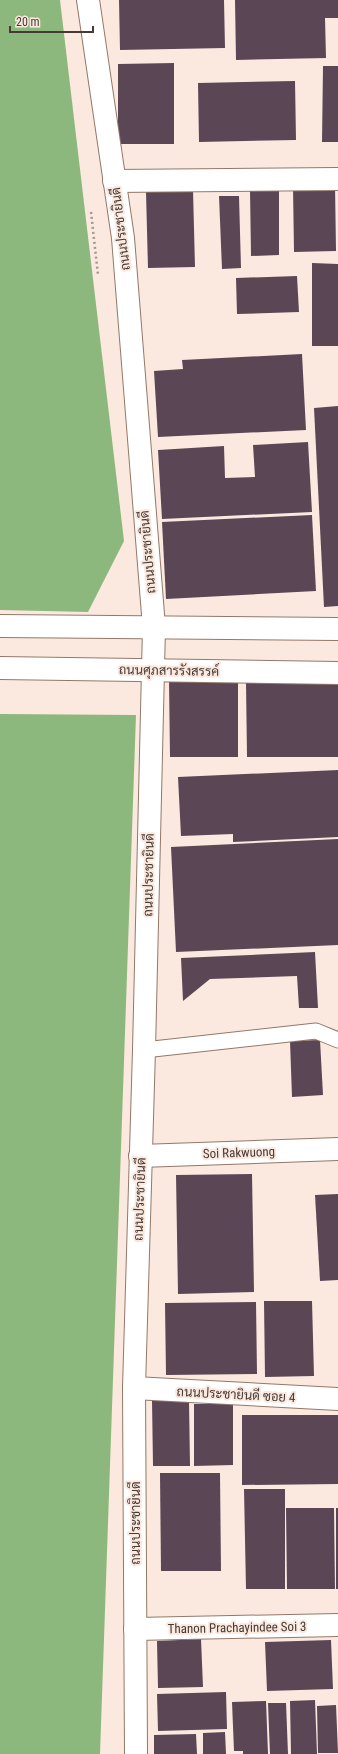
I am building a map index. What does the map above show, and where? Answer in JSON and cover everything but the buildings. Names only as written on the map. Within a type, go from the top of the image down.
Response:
[{"type":"street","name":"ถนนประชายินดี","points":[[88,0],[123,246],[154,627],[134,1388],[136,1754]]},
{"type":"street","points":[[114,181],[338,179]]},
{"type":"street","points":[[0,626],[338,629]]},
{"type":"street","name":"ถนนศุภสารรังสรรค์","points":[[0,668],[338,673]]},
{"type":"street","name":"Soi Rakwuong","points":[[140,1156],[338,1149]]},
{"type":"street","name":"ถนนประชายินดี ซอย 4","points":[[134,1388],[338,1399]]},
{"type":"street","name":"Thanon Prachayindee Soi 3","points":[[135,1629],[338,1625]]},
{"type":"lane","points":[[144,1050],[316,1031],[338,1040]]},
{"type":"path","points":[[90,206],[99,276]]},
{"type":"green space","points":[[0,0],[60,0],[124,541],[88,612],[0,610]]},
{"type":"green space","points":[[0,714],[136,715],[100,1754],[0,1754]]}]
